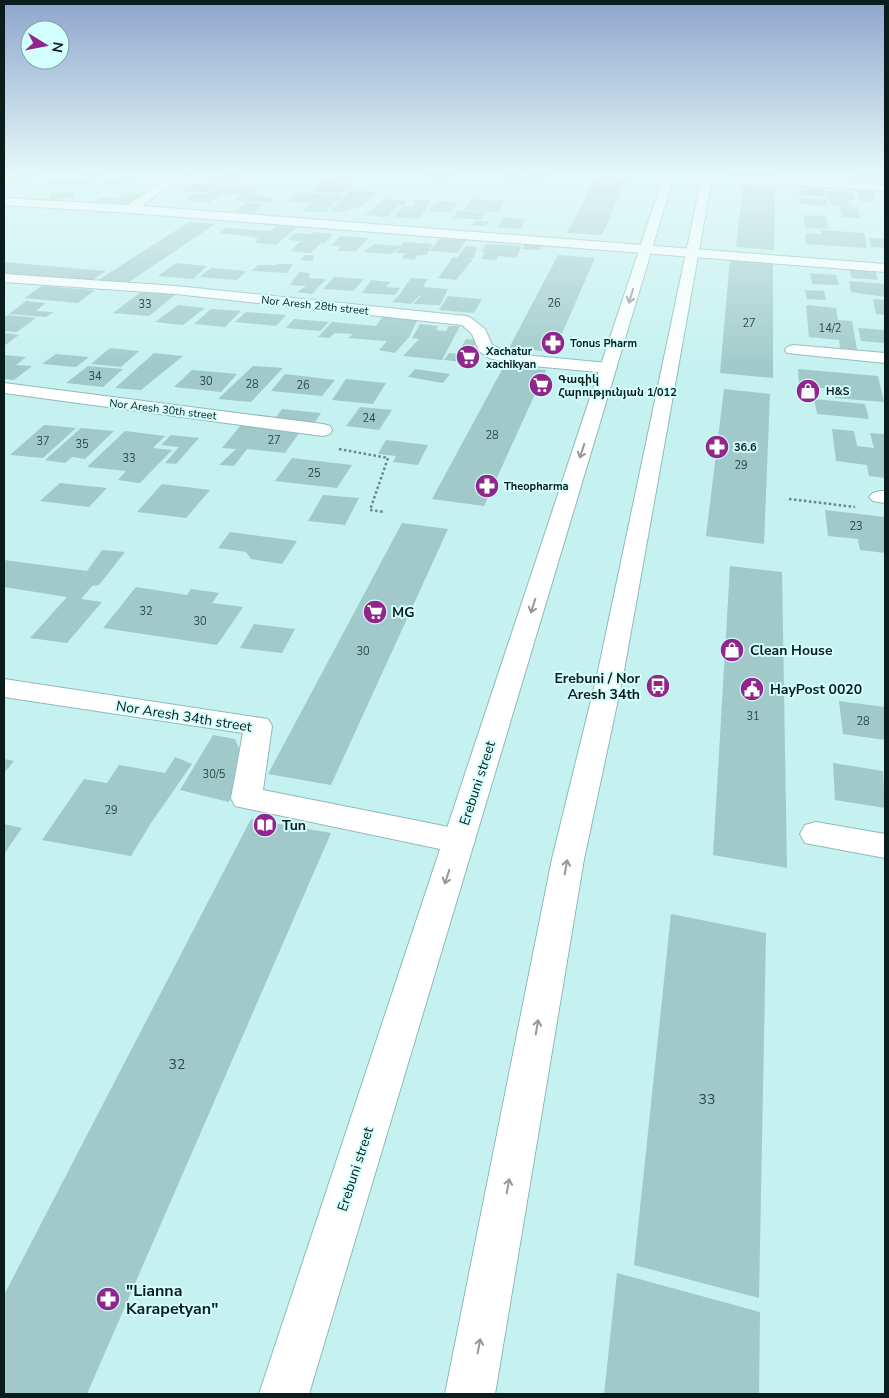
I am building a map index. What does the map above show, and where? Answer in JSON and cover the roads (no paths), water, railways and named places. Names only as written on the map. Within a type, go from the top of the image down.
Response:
[{"type":"main road","points":[[495,237],[885,268]]},
{"type":"main road","name":"Erebuni street","points":[[284,1394],[650,237]]},
{"type":"main road","points":[[470,1394],[568,859],[610,676],[695,237]]},
{"type":"main road","name":"Nor Aresh 28th street","points":[[7,281],[176,290],[466,321],[479,332],[485,348],[495,354],[512,359],[608,368]]},
{"type":"main road","points":[[793,350],[885,358]]},
{"type":"main road","name":"Nor Aresh 30th street","points":[[4,388],[323,430]]},
{"type":"main road","name":"Nor Aresh 34th street","points":[[4,688],[258,726],[246,798],[458,841]]},
{"type":"main road","points":[[816,834],[885,846]]},
{"type":"place","name":"Tonus Pharm","points":[[553,343]]},
{"type":"place","name":"Xachatur xachikyan","points":[[468,357]]},
{"type":"place","name":"Գագիկ Հարությունյան 1/012","points":[[541,385]]},
{"type":"place","name":"H&S","points":[[808,391]]},
{"type":"place","name":"36.6","points":[[717,447]]},
{"type":"place","name":"Theopharma","points":[[487,486]]},
{"type":"place","name":"MG","points":[[375,612]]},
{"type":"place","name":"Clean House","points":[[732,650]]},
{"type":"place","name":"Erebuni / Nor Aresh 34th","points":[[658,686]]},
{"type":"place","name":"HayPost 0020","points":[[752,689]]},
{"type":"place","name":"Tun","points":[[265,825]]},
{"type":"place","name":"\"Lianna Karapetyan\"","points":[[108,1299]]}]
